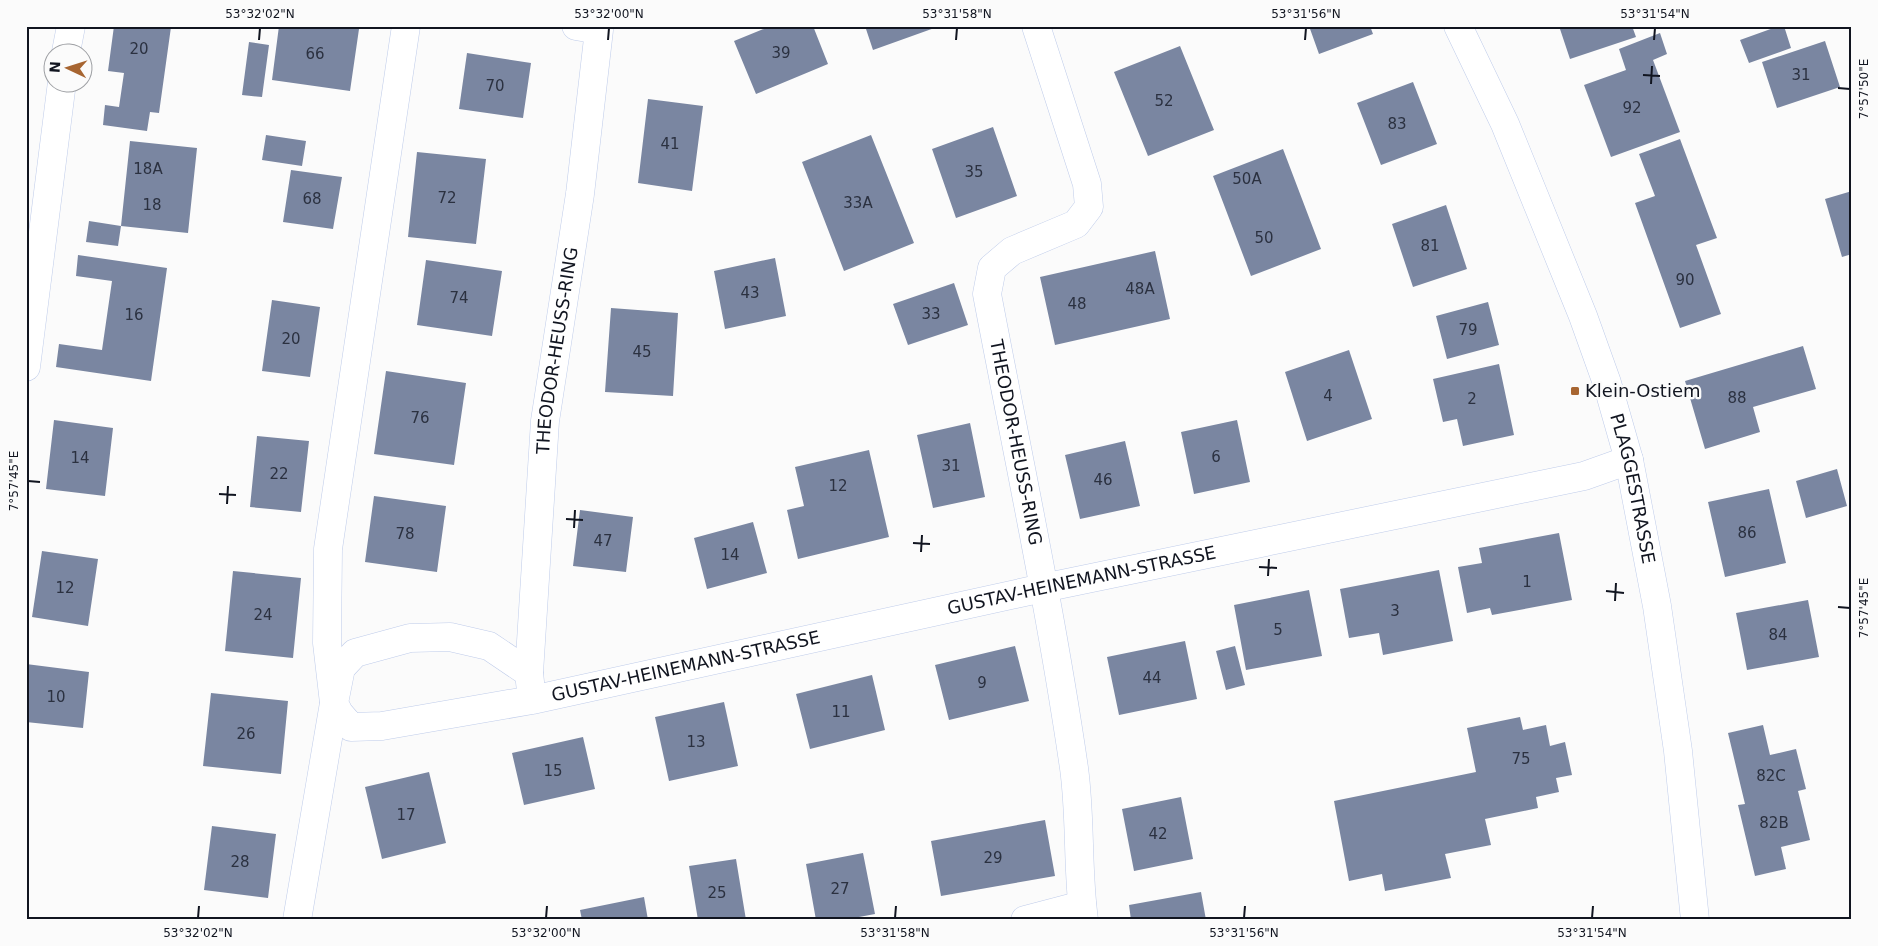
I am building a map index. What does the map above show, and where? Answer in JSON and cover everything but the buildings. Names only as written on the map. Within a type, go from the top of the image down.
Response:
[{"type":"street","points":[[68,42],[71,26]]},
{"type":"street","points":[[334,704],[327,643],[328,549],[406,26]]},
{"type":"street","name":"THEODOR-HEUSS-RING","points":[[1036,26],[1087,184],[1089,207],[1076,224],[1012,251],[992,268],[987,294],[1043,588],[1074,769],[1080,824],[1083,912]]},
{"type":"street","name":"PLAGGESTRASSE","points":[[1458,26],[1505,124],[1583,316],[1607,383],[1629,460],[1662,635],[1678,752],[1695,920]]},
{"type":"street","name":"THEODOR-HEUSS-RING","points":[[529,673],[545,421],[580,194],[595,28]]},
{"type":"street","points":[[26,367],[61,92]]},
{"type":"street","name":"GUSTAV-HEINEMANN-STRASSE","points":[[334,704],[351,728],[382,726],[532,700],[1043,588],[1584,476],[1629,460]]},
{"type":"street","name":"GUSTAV-HEINEMANN-STRASSE","points":[[297,920],[341,668],[355,653],[410,638],[450,637],[489,646],[529,673],[532,700]]},
{"type":"street","points":[[1025,920],[1083,912]]},
{"type":"place","name":"Klein-Ostiem","points":[[1575,391]]}]
